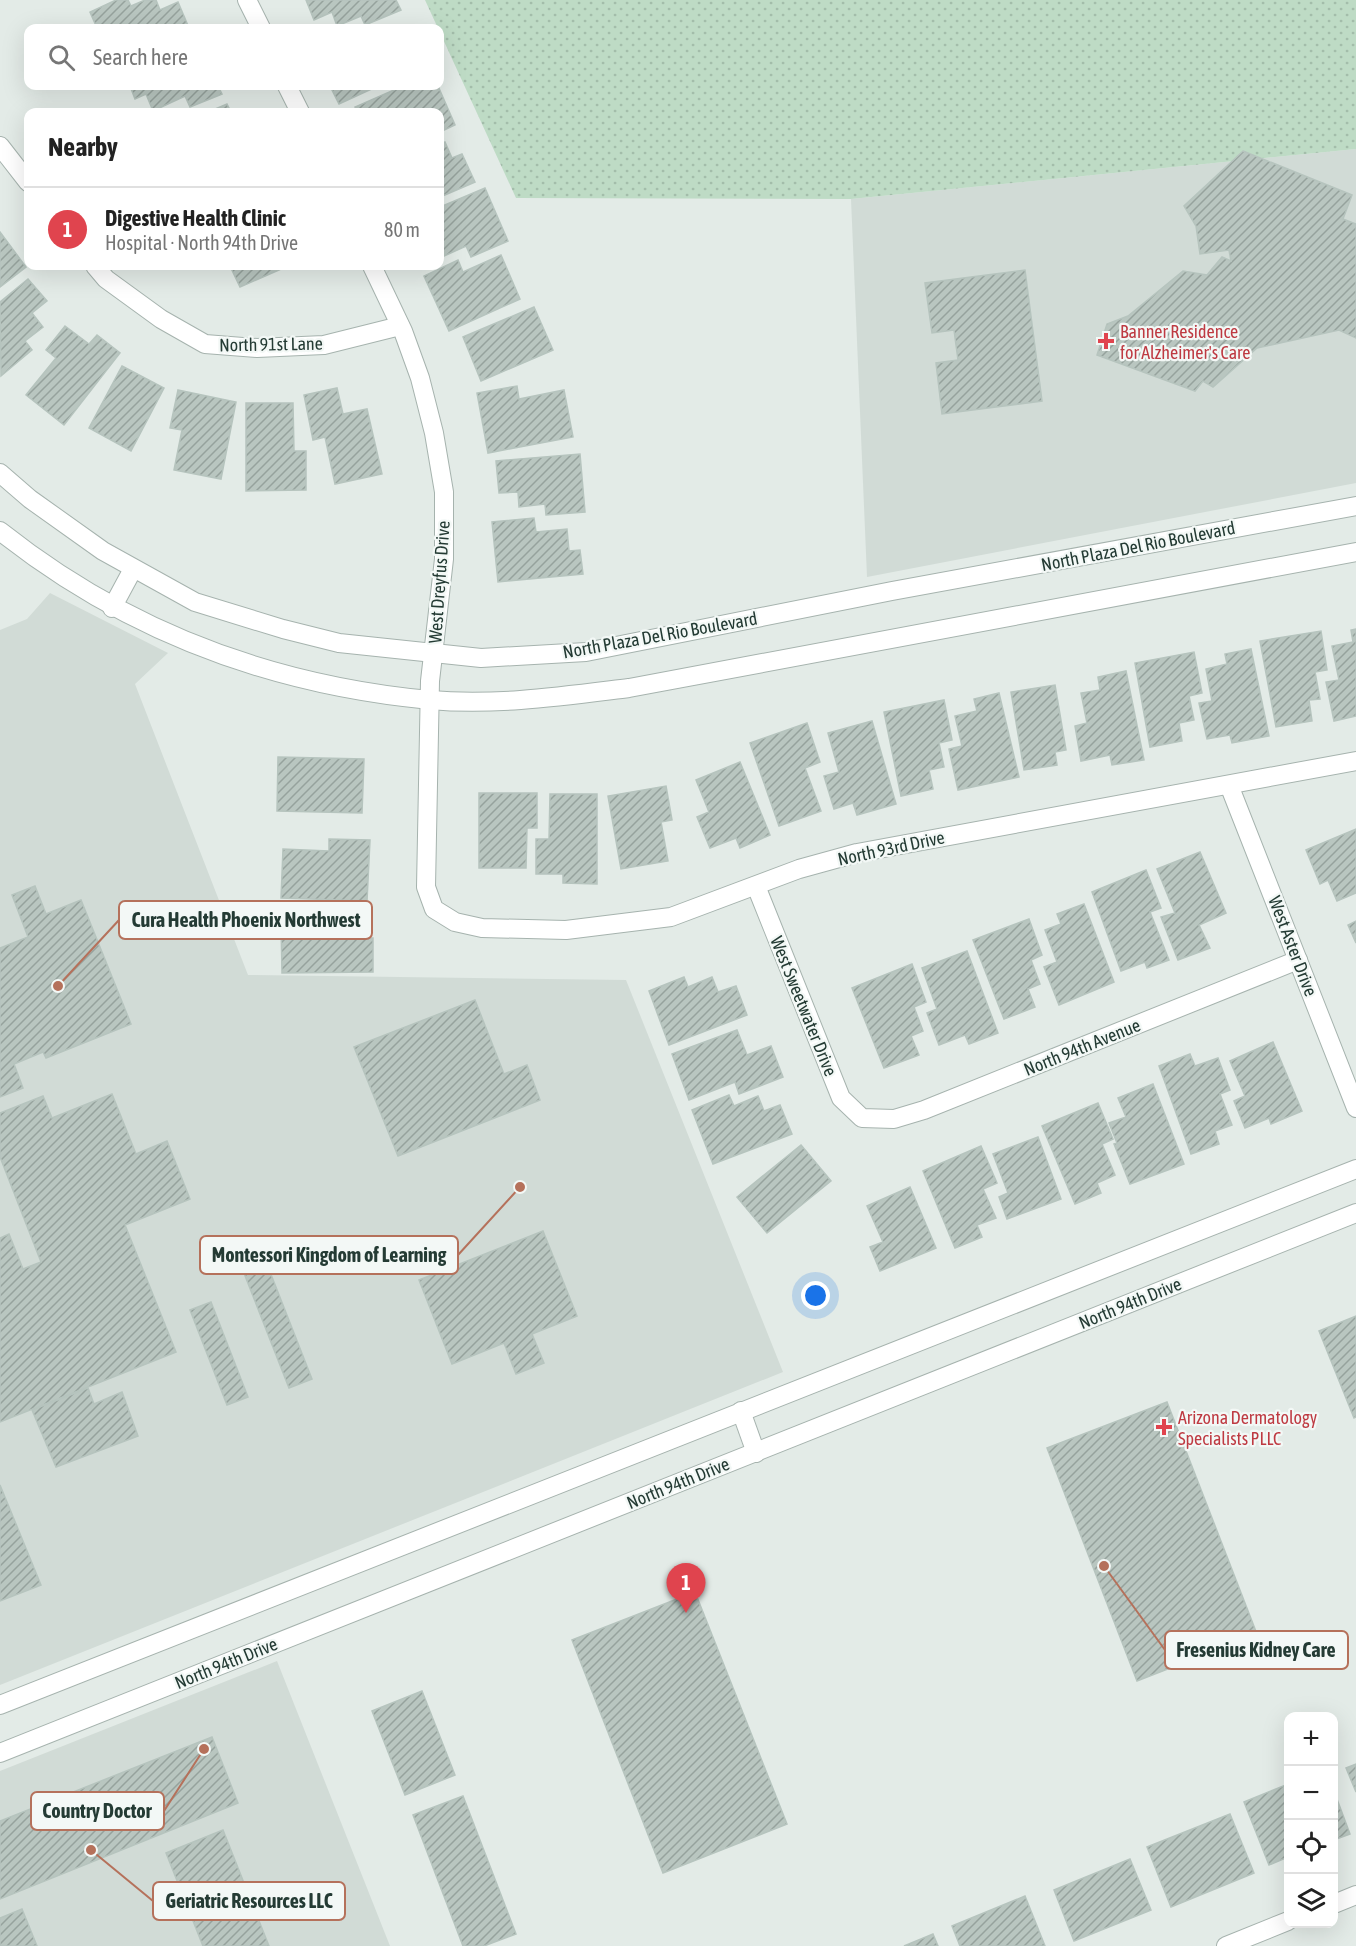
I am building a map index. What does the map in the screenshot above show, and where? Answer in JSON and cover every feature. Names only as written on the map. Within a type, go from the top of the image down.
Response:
[{"type":"street","points":[[247,0],[259,24]]},
{"type":"street","points":[[289,90],[298,108]]},
{"type":"street","points":[[0,146],[24,177]]},
{"type":"street","name":"North 91st Lane","points":[[98,270],[106,279],[161,320],[205,344],[256,348],[324,345],[400,326]]},
{"type":"street","name":"West Dreyfus Drive","points":[[374,270],[400,326],[420,378],[434,433],[444,492],[444,560],[433,655],[426,887],[434,909]]},
{"type":"street","name":"North Plaza Del Rio Boulevard","points":[[0,473],[68,526],[133,569],[195,602],[241,618],[339,643],[433,655],[481,658],[586,652],[892,591],[1356,506]]},
{"type":"street","points":[[0,531],[72,583],[112,608],[180,638],[290,677],[358,691],[431,700],[532,699],[629,688],[1356,552]]},
{"type":"street","points":[[112,608],[133,569]]},
{"type":"street","name":"North 93rd Drive","points":[[434,909],[455,922],[482,928],[566,930],[671,917],[799,869],[857,853],[1356,761]]},
{"type":"street","name":"West Aster Drive","points":[[1229,784],[1356,1108]]},
{"type":"street","name":"West Sweetwater Drive","points":[[756,886],[841,1098],[862,1119]]},
{"type":"street","name":"North 94th Avenue","points":[[862,1119],[894,1119],[924,1110],[1298,960]]},
{"type":"street","points":[[0,1705],[1356,1169]]},
{"type":"street","name":"North 94th Drive","points":[[0,1752],[1356,1213]]},
{"type":"street","points":[[741,1411],[756,1453]]},
{"type":"street","points":[[1338,1902],[1356,1895]]},
{"type":"street","points":[[1226,1946],[1284,1923]]},
{"type":"shaded area","name":"Banner Residence for Alzheimer's Care","points":[[1356,149],[1356,483],[867,577],[851,199]]},
{"type":"shaded area","points":[[50,593],[168,653],[135,684],[248,975],[626,980],[783,1372],[0,1685],[0,630],[27,619]]},
{"type":"shaded area","points":[[277,1661],[390,1946],[0,1946],[0,1771]]},
{"type":"green space","points":[[425,0],[1356,0],[1356,149],[851,199],[516,198],[444,41],[444,24],[436,24]]},
{"type":"building","points":[[116,0],[128,0],[131,6],[145,0],[156,0],[160,10],[178,2],[187,24],[95,24],[90,12]]},
{"type":"building","points":[[306,0],[396,0],[401,10],[367,24],[365,24],[361,16],[336,24],[332,12],[314,20]]},
{"type":"building","points":[[132,90],[220,90],[222,94],[190,107],[185,96],[159,108],[152,108],[146,94],[135,99]]},
{"type":"building","points":[[332,90],[369,90],[339,104]]},
{"type":"building","points":[[394,90],[440,90],[455,125],[444,130],[444,108],[355,107]]},
{"type":"building","points":[[227,104],[229,108],[218,108]]},
{"type":"building","points":[[444,142],[452,158],[462,154],[475,182],[444,195]]},
{"type":"building","points":[[1243,151],[1352,195],[1343,219],[1356,224],[1356,338],[1339,330],[1257,348],[1213,387],[1203,381],[1195,391],[1097,355],[1107,324],[1128,316],[1183,271],[1207,275],[1222,257],[1231,261],[1229,250],[1200,254],[1196,226],[1184,206]]},
{"type":"building","points":[[485,188],[508,241],[471,257],[466,246],[444,256],[444,205]]},
{"type":"building","points":[[0,232],[24,264],[24,269],[0,287]]},
{"type":"building","points":[[501,255],[520,299],[449,331],[424,276],[437,270],[444,270],[444,267],[458,260],[463,272]]},
{"type":"building","points":[[232,270],[279,270],[240,287]]},
{"type":"building","points":[[1025,270],[1042,401],[942,414],[936,363],[958,360],[954,330],[932,333],[925,283]]},
{"type":"building","points":[[28,279],[47,301],[32,313],[43,327],[25,341],[32,350],[1,376],[0,302]]},
{"type":"building","points":[[534,307],[553,350],[481,381],[463,337]]},
{"type":"building","points":[[65,326],[89,344],[97,335],[120,353],[64,425],[26,395],[56,358],[46,350]]},
{"type":"building","points":[[122,366],[164,388],[131,451],[89,428]]},
{"type":"building","points":[[517,386],[519,399],[564,390],[573,437],[488,453],[477,393]]},
{"type":"building","points":[[337,388],[343,414],[367,409],[382,474],[335,484],[325,437],[313,440],[304,395]]},
{"type":"building","points":[[178,390],[236,402],[221,479],[174,470],[182,430],[170,428]]},
{"type":"building","points":[[246,403],[293,403],[294,451],[306,451],[306,490],[246,491]]},
{"type":"building","points":[[580,454],[585,512],[546,515],[545,504],[519,507],[518,492],[499,493],[496,461]]},
{"type":"building","points":[[534,518],[536,532],[567,529],[569,551],[580,550],[583,574],[498,582],[492,522]]},
{"type":"building","points":[[1356,629],[1356,716],[1334,721],[1326,682],[1339,680],[1332,646],[1353,642],[1351,630]]},
{"type":"building","points":[[1321,631],[1327,670],[1315,672],[1320,699],[1309,700],[1312,721],[1276,727],[1260,641]]},
{"type":"building","points":[[1251,649],[1269,736],[1232,743],[1230,735],[1207,739],[1199,703],[1212,701],[1206,669],[1227,664],[1225,654]]},
{"type":"building","points":[[1194,652],[1202,693],[1189,696],[1194,720],[1179,723],[1182,741],[1150,747],[1135,663]]},
{"type":"building","points":[[1126,671],[1144,760],[1112,765],[1110,755],[1081,761],[1075,726],[1087,723],[1081,693],[1100,690],[1098,677]]},
{"type":"building","points":[[1055,685],[1066,750],[1055,752],[1057,765],[1024,770],[1011,692]]},
{"type":"building","points":[[999,693],[1019,777],[958,790],[949,749],[962,746],[955,716],[977,711],[974,699]]},
{"type":"building","points":[[944,700],[952,740],[939,743],[944,767],[929,770],[933,789],[901,796],[884,712]]},
{"type":"building","points":[[872,721],[896,804],[857,815],[853,803],[834,809],[824,776],[839,772],[828,733]]},
{"type":"building","points":[[807,723],[820,762],[805,768],[821,811],[779,826],[750,743]]},
{"type":"building","points":[[278,757],[364,759],[362,813],[277,811]]},
{"type":"building","points":[[740,762],[770,835],[740,848],[736,838],[710,848],[697,817],[709,812],[696,780]]},
{"type":"building","points":[[666,786],[672,820],[661,822],[668,861],[621,869],[608,796]]},
{"type":"building","points":[[479,793],[537,793],[537,828],[527,828],[526,868],[479,868]]},
{"type":"building","points":[[550,794],[597,794],[597,884],[563,883],[563,874],[536,874],[536,839],[549,839]]},
{"type":"building","points":[[1356,829],[1356,893],[1337,901],[1328,880],[1320,884],[1306,850]]},
{"type":"building","points":[[329,839],[370,840],[367,901],[281,898],[283,849],[329,851]]},
{"type":"building","points":[[1200,852],[1226,913],[1199,925],[1210,948],[1178,960],[1161,917],[1175,913],[1157,869]]},
{"type":"building","points":[[1146,870],[1161,908],[1150,912],[1169,960],[1147,968],[1145,962],[1121,971],[1092,892]]},
{"type":"building","points":[[35,886],[46,914],[81,900],[131,1024],[46,1058],[43,1052],[14,1064],[23,1088],[0,1097],[0,948],[28,937],[12,895]]},
{"type":"building","points":[[1084,904],[1114,982],[1059,1005],[1044,967],[1057,962],[1045,930],[1061,924],[1057,914]]},
{"type":"building","points":[[328,911],[363,912],[363,938],[373,938],[373,972],[282,973],[281,925],[328,924]]},
{"type":"building","points":[[1029,919],[1042,955],[1031,960],[1040,984],[1028,989],[1035,1007],[1004,1019],[973,940]]},
{"type":"building","points":[[1356,921],[1356,943],[1348,925]]},
{"type":"building","points":[[967,951],[998,1033],[969,1044],[965,1035],[939,1045],[927,1013],[937,1009],[922,968]]},
{"type":"building","points":[[912,964],[926,1002],[914,1007],[923,1031],[911,1036],[919,1055],[884,1068],[852,988]]},
{"type":"building","points":[[684,977],[688,987],[712,977],[718,992],[736,986],[747,1015],[669,1045],[649,991]]},
{"type":"building","points":[[475,1000],[504,1074],[527,1065],[540,1100],[398,1156],[354,1047]]},
{"type":"building","points":[[737,1030],[747,1055],[771,1046],[783,1077],[739,1094],[735,1082],[689,1100],[672,1054]]},
{"type":"building","points":[[1273,1042],[1302,1111],[1271,1124],[1269,1118],[1245,1128],[1234,1101],[1245,1096],[1230,1061]]},
{"type":"building","points":[[1190,1054],[1195,1066],[1218,1058],[1230,1090],[1220,1094],[1232,1125],[1215,1131],[1219,1144],[1191,1154],[1159,1066]]},
{"type":"building","points":[[1153,1084],[1184,1164],[1130,1184],[1114,1144],[1117,1143],[1109,1123],[1126,1117],[1118,1098]]},
{"type":"building","points":[[112,1094],[136,1154],[167,1141],[190,1199],[125,1225],[176,1352],[0,1422],[0,1238],[9,1234],[23,1269],[41,1262],[0,1157],[0,1113],[43,1096],[52,1118]]},
{"type":"building","points":[[729,1095],[734,1106],[758,1096],[764,1111],[780,1105],[792,1134],[713,1164],[692,1110]]},
{"type":"building","points":[[1098,1103],[1113,1139],[1102,1144],[1115,1175],[1097,1183],[1101,1193],[1075,1204],[1042,1126]]},
{"type":"building","points":[[1038,1137],[1061,1199],[1007,1219],[999,1197],[1008,1193],[993,1154]]},
{"type":"building","points":[[801,1145],[831,1181],[767,1233],[737,1197]]},
{"type":"building","points":[[981,1146],[997,1183],[983,1189],[996,1218],[977,1225],[982,1237],[955,1248],[923,1171]]},
{"type":"building","points":[[910,1187],[936,1248],[880,1271],[870,1247],[883,1242],[867,1206]]},
{"type":"building","points":[[543,1231],[577,1316],[532,1334],[544,1363],[516,1374],[504,1343],[452,1364],[419,1280]]},
{"type":"building","points":[[263,1254],[312,1379],[289,1388],[240,1263]]},
{"type":"building","points":[[211,1302],[248,1397],[227,1405],[190,1310]]},
{"type":"building","points":[[1356,1316],[1356,1417],[1354,1418],[1319,1331]]},
{"type":"building","points":[[88,1388],[94,1404],[122,1392],[138,1436],[56,1467],[32,1410]]},
{"type":"building","points":[[1167,1402],[1257,1634],[1137,1681],[1047,1448]]},
{"type":"building","points":[[0,1485],[41,1585],[0,1601]]},
{"type":"building","points":[[695,1592],[787,1824],[663,1873],[572,1640]]},
{"type":"building","points":[[422,1691],[455,1775],[405,1795],[372,1711]]},
{"type":"building","points":[[212,1737],[238,1803],[0,1899],[0,1821]]},
{"type":"building","points":[[1356,1764],[1356,1792],[1346,1768]]},
{"type":"building","points":[[1284,1786],[1284,1859],[1269,1865],[1244,1802]]},
{"type":"building","points":[[463,1796],[516,1934],[484,1946],[463,1946],[413,1815]]},
{"type":"building","points":[[1338,1802],[1350,1834],[1338,1838]]},
{"type":"building","points":[[1230,1814],[1254,1873],[1171,1907],[1147,1847]]},
{"type":"building","points":[[223,1830],[269,1946],[203,1946],[166,1853]]},
{"type":"building","points":[[1130,1859],[1151,1910],[1074,1941],[1054,1890]]},
{"type":"building","points":[[1025,1896],[1045,1946],[960,1946],[952,1926]]},
{"type":"building","points":[[22,1909],[37,1946],[0,1946],[0,1918]]},
{"type":"building","points":[[933,1934],[938,1946],[904,1946]]},
{"type":"place","name":"Banner Residence for Alzheimer's Care","points":[[1106,341]]},
{"type":"place","name":"Cura Health Phoenix Northwest","points":[[58,986]]},
{"type":"place","name":"Montessori Kingdom of Learning","points":[[520,1187]]},
{"type":"place","name":"Arizona Dermatology Specialists PLLC","points":[[1164,1427]]},
{"type":"place","name":"Fresenius Kidney Care","points":[[1104,1566]]},
{"type":"place","name":"Digestive Health Clinic","points":[[686,1613]]},
{"type":"place","name":"Country Doctor","points":[[204,1749]]},
{"type":"place","name":"Geriatric Resources LLC","points":[[91,1850]]}]
